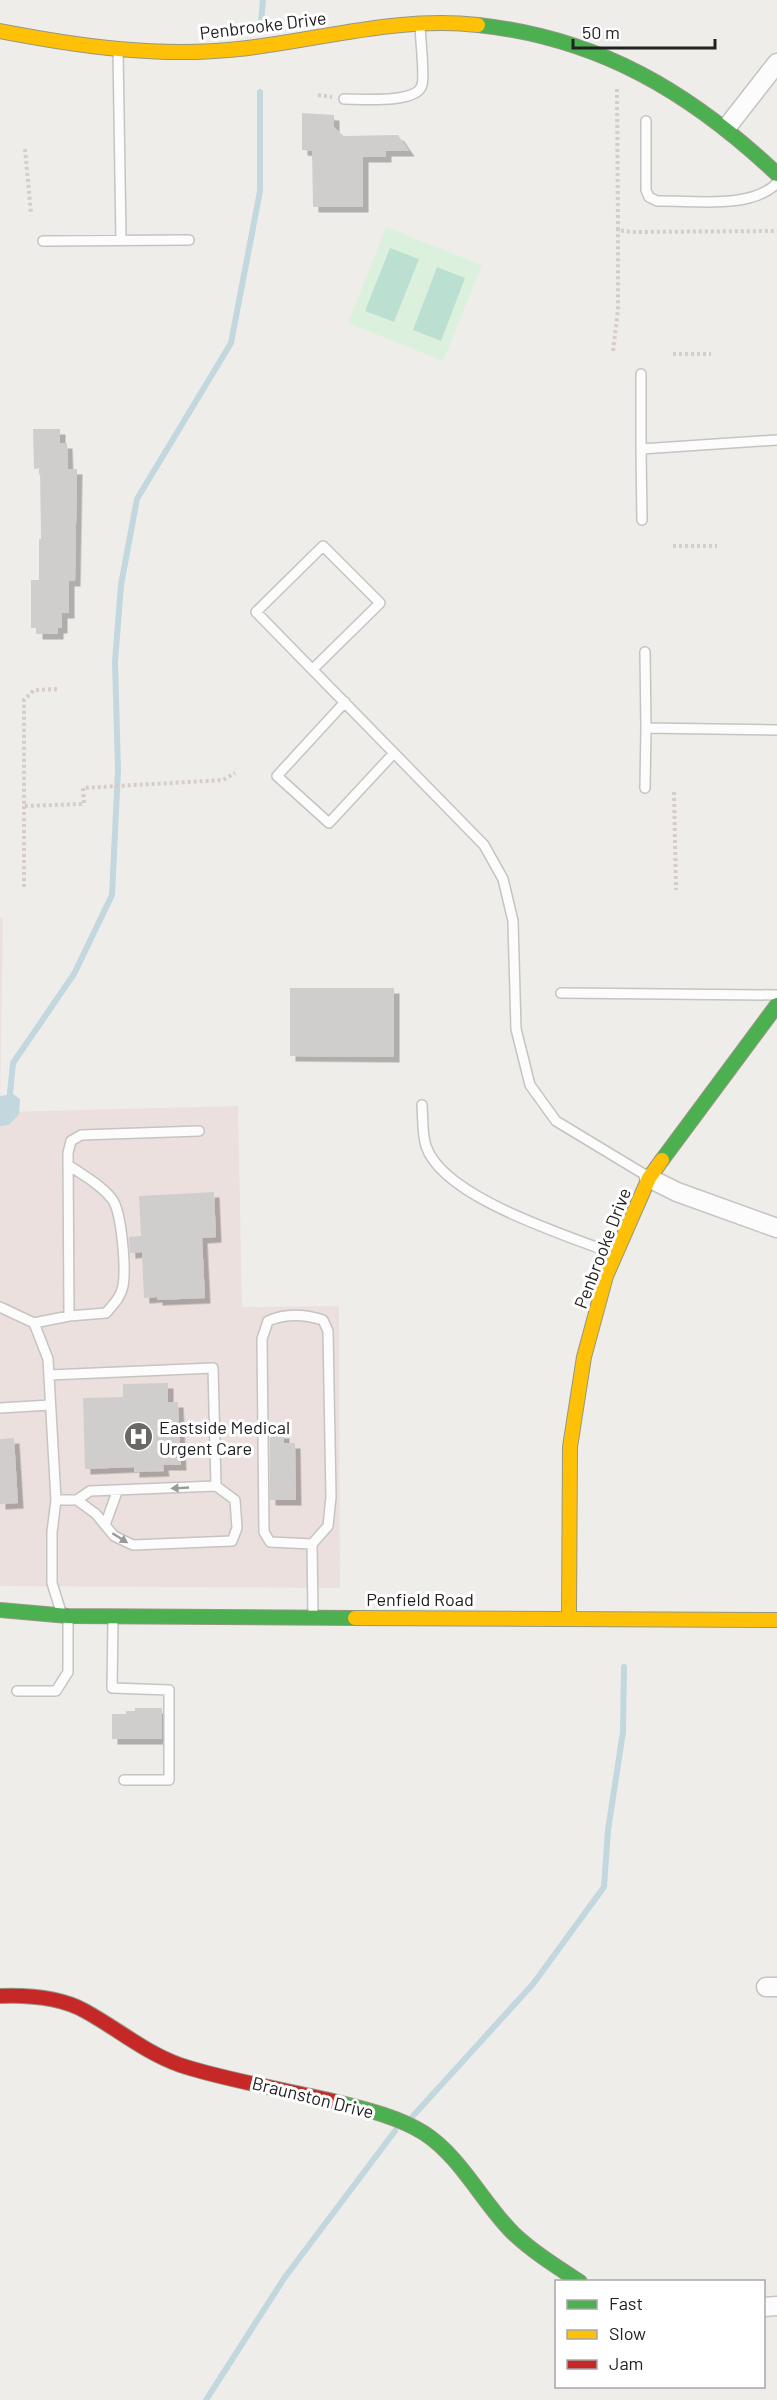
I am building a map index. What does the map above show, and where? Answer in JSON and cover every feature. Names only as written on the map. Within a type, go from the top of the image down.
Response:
[{"type":"street","name":"Penbrooke Drive","points":[[0,31],[47,40],[118,49],[214,51],[420,24],[487,27],[568,42],[646,74],[685,96],[727,127],[777,174]]},
{"type":"street","points":[[727,127],[777,63]]},
{"type":"street","name":"Penbrooke Drive","points":[[569,1617],[570,1447],[584,1357],[593,1317],[614,1254],[649,1178],[777,1005]]},
{"type":"street","points":[[649,1178],[677,1192],[777,1228]]},
{"type":"street","name":"Penfield Road","points":[[0,1610],[65,1616],[113,1617],[569,1617],[777,1620]]},
{"type":"street","name":"Penfield Road","points":[[0,1622],[65,1616]]},
{"type":"street","name":"Braunston Drive","points":[[0,1996],[21,1995],[62,2001],[84,2010],[139,2047],[181,2065],[354,2106],[407,2124],[425,2134],[444,2150],[512,2232],[540,2256],[577,2280]]},
{"type":"lane","points":[[344,99],[408,98],[418,93],[423,84],[420,24]]},
{"type":"lane","points":[[118,49],[121,240]]},
{"type":"lane","points":[[646,121],[646,190],[649,197],[657,201],[742,200],[760,196],[777,183]]},
{"type":"lane","points":[[43,241],[189,240]]},
{"type":"lane","points":[[641,374],[642,520]]},
{"type":"lane","points":[[641,449],[777,440]]},
{"type":"lane","points":[[313,669],[380,603],[323,546],[256,612],[484,845],[503,879],[513,921],[516,1029],[530,1085],[556,1121],[649,1178]]},
{"type":"lane","points":[[645,652],[645,788]]},
{"type":"lane","points":[[345,702],[277,776],[329,823],[394,753]]},
{"type":"lane","points":[[646,728],[777,730]]},
{"type":"lane","points":[[561,993],[777,995]]},
{"type":"lane","points":[[422,1105],[426,1147],[443,1171],[467,1190],[508,1213],[614,1254]]},
{"type":"lane","points":[[69,1316],[68,1153],[72,1141],[81,1135],[199,1131]]},
{"type":"lane","points":[[0,1307],[34,1323],[69,1316],[106,1313],[118,1300],[123,1287],[119,1211],[111,1198],[97,1185],[68,1165]]},
{"type":"lane","points":[[312,1544],[270,1542],[264,1532],[261,1339],[268,1321],[280,1316],[310,1316],[323,1320],[328,1331],[331,1497],[328,1526],[312,1544],[313,1616]]},
{"type":"lane","points":[[16,1691],[56,1691],[69,1672],[65,1616],[52,1583],[52,1532],[56,1500],[48,1359],[34,1323]]},
{"type":"lane","points":[[49,1375],[213,1368],[216,1486]]},
{"type":"lane","points":[[0,1408],[50,1405]]},
{"type":"lane","points":[[56,1500],[77,1500],[90,1491],[117,1492],[216,1486],[235,1500],[237,1528],[232,1541],[133,1545],[114,1536],[96,1514],[77,1500]]},
{"type":"lane","points":[[105,1525],[117,1492]]},
{"type":"lane","points":[[113,1617],[112,1688],[169,1690],[168,1780],[124,1780]]},
{"type":"path","points":[[25,149],[32,213]]},
{"type":"path","points":[[612,351],[618,310],[618,230]]},
{"type":"path","points":[[673,354],[711,354]]},
{"type":"path","points":[[673,546],[717,546]]},
{"type":"path","points":[[24,887],[24,700],[34,690],[57,689]]},
{"type":"path","points":[[24,806],[84,804],[83,788],[224,780],[235,772]]},
{"type":"path","points":[[674,792],[676,890]]},
{"type":"shaded area","points":[[0,918],[3,918],[0,1107]]},
{"type":"shaded area","points":[[238,1106],[242,1307],[339,1306],[340,1588],[0,1586],[0,1112]]},
{"type":"green space","points":[[386,227],[482,265],[443,361],[348,323]]},
{"type":"green space","points":[[390,248],[419,259],[394,322],[365,311]]},
{"type":"green space","points":[[437,267],[465,278],[441,341],[413,330]]},
{"type":"water","points":[[13,1094],[20,1099],[19,1114],[9,1125],[0,1126],[0,1096]]},
{"type":"building","points":[[302,113],[334,115],[334,127],[343,136],[398,135],[409,151],[386,151],[386,157],[363,157],[363,207],[313,207],[312,151],[302,150]]},
{"type":"building","points":[[33,429],[60,429],[60,443],[67,443],[68,469],[77,469],[75,581],[69,581],[69,613],[62,613],[62,628],[58,628],[58,634],[37,634],[37,628],[31,628],[31,580],[39,580],[39,539],[41,539],[40,468],[34,469]]},
{"type":"building","points":[[290,988],[394,988],[394,1057],[290,1056]]},
{"type":"building","points":[[214,1192],[216,1237],[202,1238],[205,1298],[157,1300],[157,1297],[144,1298],[142,1252],[130,1253],[129,1237],[141,1236],[139,1196]]},
{"type":"building","points":[[168,1383],[168,1402],[178,1402],[181,1465],[163,1465],[164,1471],[134,1472],[134,1467],[85,1469],[83,1398],[123,1397],[123,1384]]},
{"type":"building","points":[[270,1433],[284,1433],[284,1443],[295,1443],[296,1500],[270,1500]]},
{"type":"building","points":[[14,1438],[18,1503],[0,1504],[0,1439]]},
{"type":"building","points":[[135,1708],[162,1708],[162,1739],[112,1739],[112,1714],[126,1714],[126,1711],[135,1711]]},
{"type":"waterway","points":[[261,22],[263,0]]},
{"type":"waterway","points":[[0,1110],[9,1103],[13,1063],[74,974],[112,895],[118,770],[115,662],[121,585],[137,499],[231,343],[260,191],[260,92]]},
{"type":"waterway","points":[[413,2116],[533,1984],[604,1887],[608,1830],[623,1732],[624,1667]]},
{"type":"waterway","points":[[206,2400],[285,2277],[395,2131]]},
{"type":"traffic: fast","points":[[478,25],[564,42],[603,56],[640,74],[676,94],[711,118],[777,174]]},
{"type":"traffic: fast","points":[[662,1160],[777,1005]]},
{"type":"traffic: fast","points":[[0,1610],[68,1616],[355,1618]]},
{"type":"traffic: fast","points":[[337,2102],[393,2118],[424,2133],[449,2154],[513,2233],[537,2253],[577,2280]]},
{"type":"traffic: slow","points":[[0,31],[89,46],[179,52],[239,49],[388,26],[448,23],[478,25]]},
{"type":"traffic: slow","points":[[569,1617],[570,1447],[584,1357],[606,1276],[649,1178],[662,1160]]},
{"type":"traffic: slow","points":[[355,1618],[777,1620]]},
{"type":"traffic: jam","points":[[0,1996],[33,1997],[75,2006],[143,2047],[180,2065],[238,2081],[337,2102]]},
{"type":"place","name":"Eastside Medical Urgent Care","points":[[138,1437]]}]
